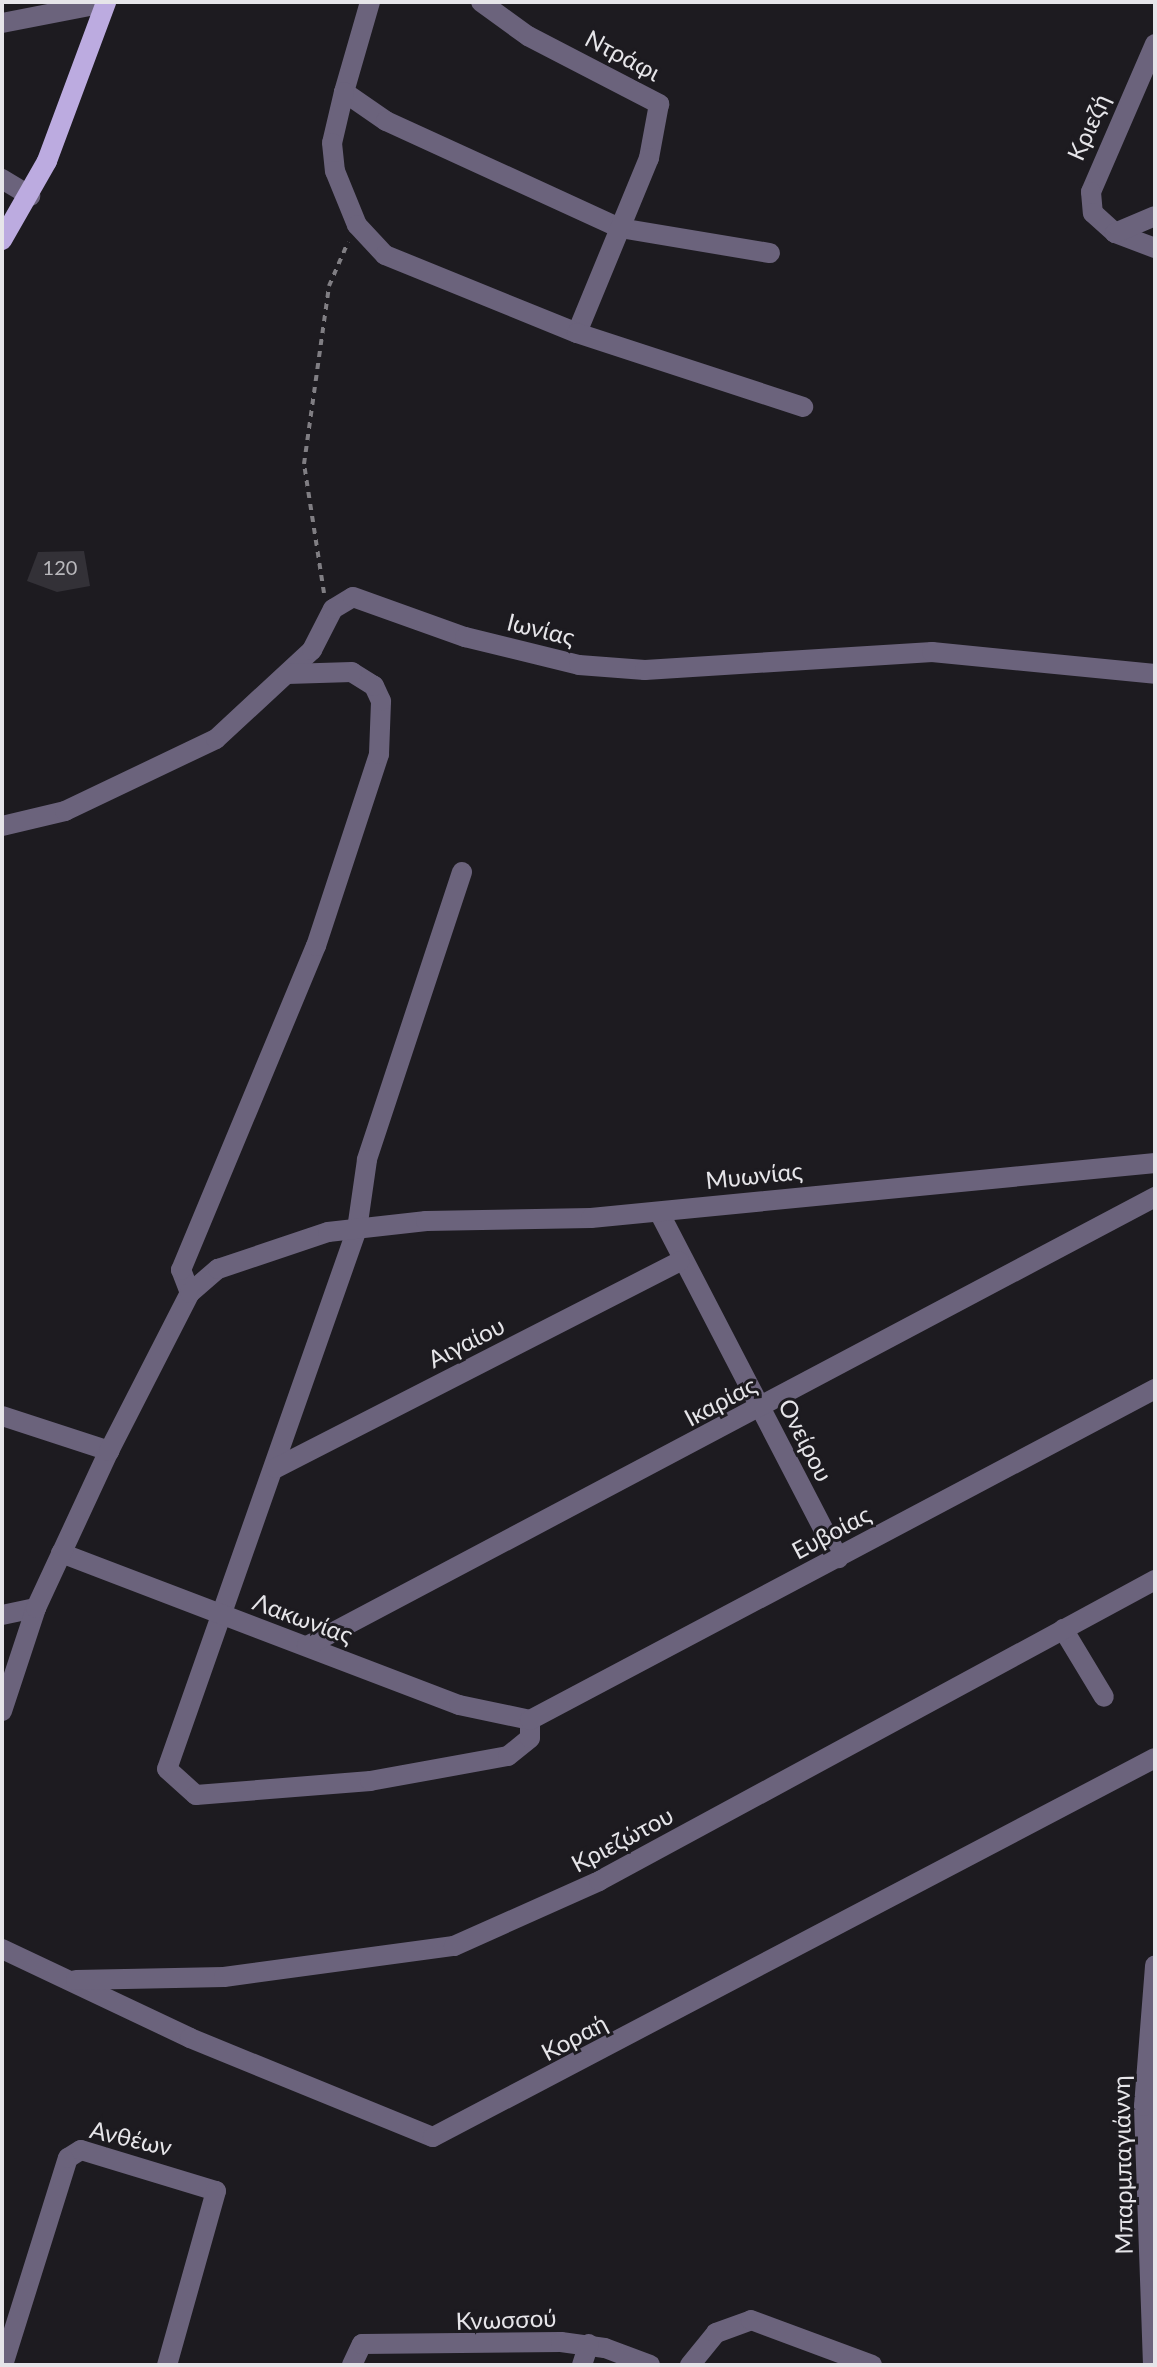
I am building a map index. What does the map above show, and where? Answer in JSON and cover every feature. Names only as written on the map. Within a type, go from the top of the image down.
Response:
[{"type":"main road","points":[[2,240],[30,196],[106,3]]},
{"type":"street","points":[[370,2],[344,92],[333,162],[361,231],[393,260],[577,333],[803,407]]},
{"type":"street","name":"Ντράφι","points":[[481,2],[528,36],[659,104],[649,158],[620,228]]},
{"type":"street","points":[[2,23],[106,3]]},
{"type":"street","name":"Κριεζή","points":[[1115,233],[1093,213],[1095,170],[1155,44]]},
{"type":"street","points":[[344,92],[386,121],[620,228],[770,253]]},
{"type":"street","points":[[2,179],[30,196]]},
{"type":"street","points":[[1115,233],[1155,216]]},
{"type":"street","points":[[577,333],[620,228]]},
{"type":"street","points":[[1115,233],[1155,248]]},
{"type":"street","name":"Ιωνίας","points":[[333,609],[353,597],[378,601],[465,637],[579,665],[645,670],[932,652],[1155,674]]},
{"type":"street","points":[[2,826],[65,811],[203,746],[312,650],[333,609]]},
{"type":"street","points":[[2,1711],[36,1608],[109,1451],[190,1293],[181,1270],[316,946],[379,754],[381,701],[374,686],[352,672],[287,674]]},
{"type":"street","points":[[462,872],[367,1160],[357,1229],[276,1468],[167,1769],[196,1795],[370,1781],[508,1756],[530,1738],[530,1720]]},
{"type":"street","name":"Μυωνίας","points":[[190,1293],[218,1269],[272,1246],[357,1229],[659,1212],[1155,1163]]},
{"type":"street","name":"Ικαρίας","points":[[307,1646],[761,1409],[1155,1197]]},
{"type":"street","name":"Ονείρου","points":[[659,1212],[679,1262],[761,1409],[838,1558]]},
{"type":"street","name":"Αιγαίου","points":[[276,1468],[679,1262]]},
{"type":"street","name":"Ευβοίας","points":[[530,1720],[1155,1389]]},
{"type":"street","points":[[2,1416],[109,1451]]},
{"type":"street","name":"Λακωνίας","points":[[61,1553],[459,1705],[530,1720]]},
{"type":"street","name":"Κριεζώτου","points":[[64,1979],[212,1978],[454,1946],[599,1881],[1155,1580]]},
{"type":"street","points":[[2,1615],[36,1608]]},
{"type":"street","points":[[1063,1629],[1104,1697]]},
{"type":"street","name":"Κοραή","points":[[2,1949],[64,1979],[433,2137],[1155,1758]]},
{"type":"street","name":"Μπαρμπαγιάννη","points":[[1153,2365],[1144,2106],[1155,1965]]},
{"type":"street","name":"Ανθέων","points":[[3,2365],[68,2158],[81,2150],[216,2191],[167,2365]]},
{"type":"street","points":[[690,2365],[716,2333],[751,2320],[872,2365]]},
{"type":"street","name":"Κνωσσού","points":[[352,2365],[362,2344],[589,2344],[650,2365]]},
{"type":"street","points":[[582,2365],[589,2344]]},
{"type":"path","points":[[333,609],[316,573],[304,464],[329,286],[344,247],[361,231]]},
{"type":"building","points":[[84,551],[90,586],[57,592],[27,581],[38,552]]}]
